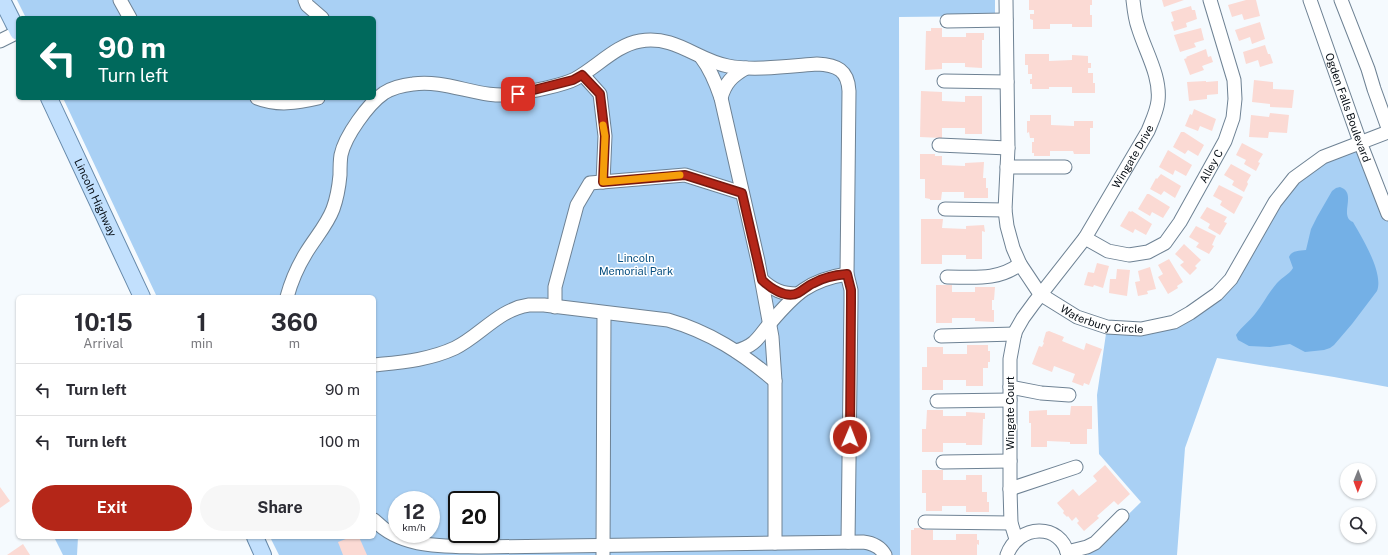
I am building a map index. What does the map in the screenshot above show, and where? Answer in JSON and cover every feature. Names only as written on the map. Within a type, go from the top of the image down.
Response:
[{"type":"main road","points":[[2,0],[16,28]]},
{"type":"main road","name":"Lincoln Highway","points":[[50,100],[141,295]]},
{"type":"main road","points":[[256,539],[263,555]]},
{"type":"street","points":[[120,0],[129,16]]},
{"type":"street","points":[[305,0],[307,4],[320,16]]},
{"type":"street","name":"Waterbury Circle","points":[[1006,0],[1008,148],[1005,210],[1007,226],[1013,248],[1020,264],[1040,294],[1077,317],[1107,327],[1141,329],[1174,322],[1204,304],[1217,294],[1231,279],[1275,202],[1294,178],[1323,157],[1388,132]]},
{"type":"street","name":"Wingate Drive","points":[[1040,294],[1085,238],[1148,130],[1155,114],[1158,101],[1158,87],[1138,26],[1133,0]]},
{"type":"street","name":"Alley C","points":[[1085,238],[1108,251],[1129,255],[1148,252],[1165,243],[1180,222],[1226,141],[1233,118],[1235,99],[1234,80],[1210,0]]},
{"type":"street","name":"Ogden Falls Boulevard","points":[[1310,0],[1360,142],[1388,214]]},
{"type":"street","points":[[1341,0],[1368,69],[1388,128]]},
{"type":"street","points":[[947,21],[1006,20]]},
{"type":"street","points":[[0,41],[16,33]]},
{"type":"street","points":[[376,98],[397,87],[429,83],[448,85],[477,92],[504,96],[573,80],[627,44],[654,40],[668,41],[692,51],[714,63],[727,66],[746,68],[827,64],[835,67],[846,76],[849,82],[847,274],[851,290],[848,542]]},
{"type":"street","points":[[701,57],[710,69],[717,83],[721,98],[762,280],[770,323],[774,354],[775,381],[775,543]]},
{"type":"street","points":[[721,98],[726,84],[731,78],[746,68]]},
{"type":"street","points":[[582,75],[600,94],[605,136],[603,182]]},
{"type":"street","points":[[944,81],[1007,82]]},
{"type":"street","points":[[264,100],[277,103],[303,102],[310,100]]},
{"type":"street","points":[[288,295],[297,271],[306,254],[333,210],[340,185],[340,157],[344,144],[370,101]]},
{"type":"street","points":[[939,145],[1008,148]]},
{"type":"street","points":[[1007,167],[1065,167]]},
{"type":"street","points":[[555,307],[555,287],[577,205],[590,183],[685,175],[742,193]]},
{"type":"street","points":[[945,209],[1005,210]]},
{"type":"street","points":[[947,277],[996,276],[1013,270],[1020,264]]},
{"type":"street","points":[[736,351],[753,344],[797,294],[823,279],[847,274]]},
{"type":"street","points":[[762,280],[768,286],[782,293],[797,294]]},
{"type":"street","name":"Wingate Court","points":[[1016,540],[1011,524],[1010,359],[1015,334],[1023,318],[1040,294]]},
{"type":"street","points":[[376,365],[414,361],[455,348],[501,315],[529,305],[668,320],[686,325],[704,333],[736,351],[775,381]]},
{"type":"street","points":[[603,550],[604,313]]},
{"type":"street","points":[[941,336],[1015,334]]},
{"type":"street","points":[[937,401],[1010,394],[1041,393],[1069,395]]},
{"type":"street","points":[[943,462],[1010,461]]},
{"type":"street","points":[[1010,489],[1076,467]]},
{"type":"street","points":[[1007,555],[1010,546],[1016,540],[1023,534],[1031,531],[1049,533],[1057,537],[1063,544],[1067,554],[1095,543],[1122,516]]},
{"type":"street","points":[[376,522],[388,532],[412,542],[455,551],[603,550],[775,543],[848,542],[870,543],[882,550],[885,555]]},
{"type":"street","points":[[926,522],[1011,524]]},
{"type":"green space","name":"Lincoln Memorial Park","points":[[17,0],[995,0],[995,16],[899,17],[900,555],[279,555],[271,539],[376,539],[376,295],[156,295],[64,100],[376,100],[376,16],[25,16]]},
{"type":"green space","points":[[1360,142],[1388,214],[1388,387],[1217,358],[1185,448],[1177,555],[1087,555],[1141,502],[1099,454],[1097,395],[1107,327],[1174,322],[1217,294],[1294,178]]},
{"type":"green space","points":[[55,539],[78,539],[77,555],[63,555]]},
{"type":"shaded area","points":[[1340,187],[1348,194],[1347,215],[1362,237],[1375,265],[1378,284],[1377,291],[1352,324],[1330,348],[1305,352],[1290,344],[1270,347],[1249,346],[1238,340],[1236,335],[1238,332],[1255,314],[1277,283],[1293,268],[1289,257],[1290,255],[1296,251],[1306,250],[1311,229],[1317,217],[1332,191]]},
{"type":"building","points":[[1029,0],[1092,0],[1092,5],[1090,5],[1090,15],[1092,15],[1092,27],[1072,27],[1072,24],[1050,24],[1050,29],[1033,29],[1033,20],[1030,19],[1030,14],[1034,14],[1034,10],[1029,10]]},
{"type":"building","points":[[1162,0],[1184,0],[1164,7]]},
{"type":"building","points":[[1246,0],[1256,0],[1260,16],[1244,20],[1242,14],[1232,17],[1228,5]]},
{"type":"building","points":[[1191,6],[1192,10],[1195,10],[1197,19],[1186,23],[1187,27],[1174,31],[1171,22],[1174,21],[1171,12]]},
{"type":"building","points":[[1260,22],[1265,39],[1252,44],[1250,37],[1239,41],[1235,30]]},
{"type":"building","points":[[931,28],[942,28],[942,37],[966,37],[966,33],[984,33],[984,40],[982,40],[982,68],[965,67],[965,63],[942,63],[942,69],[925,70],[926,31],[931,31]]},
{"type":"building","points":[[1201,28],[1204,40],[1194,43],[1196,47],[1180,52],[1174,35]]},
{"type":"building","points":[[1265,45],[1273,63],[1260,67],[1258,60],[1246,64],[1243,52]]},
{"type":"building","points":[[1206,49],[1208,57],[1211,56],[1213,62],[1202,66],[1204,70],[1190,75],[1184,59]]},
{"type":"building","points":[[1025,54],[1049,54],[1049,61],[1072,60],[1072,55],[1088,56],[1088,63],[1091,63],[1091,68],[1088,68],[1088,73],[1093,73],[1095,93],[1072,93],[1072,87],[1032,89],[1030,79],[1032,79],[1032,74],[1028,74],[1028,65],[1025,65]]},
{"type":"building","points":[[1254,80],[1273,82],[1273,89],[1294,90],[1292,108],[1270,107],[1270,104],[1252,102]]},
{"type":"building","points":[[1218,81],[1218,94],[1207,95],[1207,99],[1189,101],[1187,82]]},
{"type":"building","points":[[921,91],[942,92],[942,101],[965,102],[965,96],[982,96],[982,134],[965,134],[965,128],[942,128],[942,138],[920,137]]},
{"type":"building","points":[[1194,109],[1216,119],[1212,131],[1200,126],[1198,131],[1185,126]]},
{"type":"building","points":[[1270,113],[1289,115],[1287,133],[1269,132],[1268,138],[1249,137],[1251,115],[1269,117]]},
{"type":"building","points":[[1030,115],[1051,115],[1051,125],[1074,126],[1074,121],[1093,121],[1093,128],[1090,128],[1090,154],[1074,154],[1073,151],[1050,151],[1050,156],[1034,156],[1034,153],[1032,153],[1032,142],[1034,142],[1034,138],[1030,138],[1029,132],[1027,133],[1027,121],[1030,121]]},
{"type":"building","points":[[1181,132],[1184,132],[1204,145],[1198,156],[1188,150],[1185,154],[1173,147]]},
{"type":"building","points":[[1242,143],[1263,154],[1258,162],[1260,163],[1256,171],[1244,164],[1246,160],[1236,155]]},
{"type":"building","points":[[1168,150],[1192,165],[1186,176],[1175,170],[1173,175],[1159,167]]},
{"type":"building","points":[[920,154],[935,154],[935,156],[942,156],[942,165],[965,166],[965,163],[984,162],[983,178],[986,178],[988,198],[964,198],[964,192],[942,192],[941,200],[930,200],[925,198],[925,179],[920,179]]},
{"type":"building","points":[[1231,164],[1251,175],[1244,192],[1232,185],[1234,181],[1224,175]]},
{"type":"building","points":[[1161,174],[1181,186],[1175,198],[1164,191],[1161,195],[1150,189],[1156,178],[1157,179]]},
{"type":"building","points":[[1219,185],[1243,197],[1234,214],[1220,205],[1222,201],[1213,196]]},
{"type":"building","points":[[1147,194],[1170,207],[1163,218],[1152,212],[1150,216],[1138,209]]},
{"type":"building","points":[[1207,207],[1227,217],[1224,222],[1227,223],[1220,235],[1208,228],[1210,224],[1200,218]]},
{"type":"building","points":[[1129,211],[1132,211],[1152,224],[1146,235],[1135,229],[1133,233],[1120,226]]},
{"type":"building","points":[[921,219],[943,219],[942,228],[966,229],[966,226],[984,225],[985,232],[982,231],[982,259],[966,259],[966,255],[942,255],[942,264],[921,264]]},
{"type":"building","points":[[1196,226],[1216,236],[1212,245],[1214,246],[1209,254],[1196,247],[1199,243],[1189,237]]},
{"type":"building","points":[[1184,244],[1201,260],[1195,266],[1197,268],[1190,275],[1180,265],[1184,262],[1175,254]]},
{"type":"building","points":[[1169,259],[1183,282],[1177,286],[1178,288],[1168,294],[1158,277],[1163,274],[1158,265]]},
{"type":"building","points":[[1097,263],[1109,266],[1103,288],[1094,285],[1093,287],[1084,285],[1088,272],[1094,273]]},
{"type":"building","points":[[1150,267],[1156,289],[1147,291],[1148,294],[1138,296],[1135,282],[1140,281],[1138,271]]},
{"type":"building","points":[[1117,269],[1130,270],[1127,296],[1109,293],[1110,279],[1116,279]]},
{"type":"building","points":[[936,285],[952,285],[952,292],[975,292],[975,287],[995,287],[994,300],[992,300],[994,322],[975,321],[975,318],[952,318],[952,323],[936,323]]},
{"type":"building","points":[[1049,331],[1064,337],[1062,341],[1084,350],[1086,343],[1102,349],[1089,385],[1084,383],[1083,386],[1072,382],[1075,374],[1054,366],[1052,372],[1032,364],[1039,346],[1042,347],[1044,343],[1046,332]]},
{"type":"building","points":[[967,345],[988,345],[988,351],[990,351],[990,362],[988,362],[988,368],[983,368],[983,386],[966,386],[966,380],[943,380],[943,390],[922,390],[922,367],[927,367],[927,347],[943,347],[943,354],[967,354]]},
{"type":"building","points":[[1071,406],[1092,406],[1092,429],[1087,429],[1087,444],[1070,444],[1070,442],[1047,441],[1047,447],[1031,447],[1031,423],[1029,423],[1029,411],[1047,410],[1047,415],[1070,415]]},
{"type":"building","points":[[927,410],[943,410],[943,416],[966,416],[966,412],[985,413],[985,419],[983,419],[982,445],[943,443],[943,452],[922,452],[922,429],[926,429]]},
{"type":"building","points":[[1105,465],[1130,494],[1118,505],[1114,501],[1097,516],[1099,518],[1084,531],[1077,523],[1079,521],[1076,517],[1072,521],[1063,513],[1064,511],[1057,503],[1073,489],[1079,496],[1097,481],[1093,476]]},
{"type":"building","points":[[922,470],[943,470],[943,480],[966,480],[966,475],[982,475],[982,492],[987,492],[989,512],[966,512],[966,506],[942,506],[942,511],[926,511],[926,493],[922,493]]},
{"type":"building","points":[[0,487],[10,501],[0,508]]},
{"type":"building","points":[[914,528],[926,528],[926,530],[933,530],[933,540],[956,540],[956,534],[977,534],[979,545],[977,544],[977,555],[911,555],[911,530],[914,530]]},
{"type":"building","points":[[346,539],[360,539],[367,555],[343,555],[338,542]]},
{"type":"building","points":[[23,544],[30,555],[7,555]]},
{"type":"slow traffic","points":[[603,125],[605,136],[603,182],[680,175]]},
{"type":"route","points":[[518,94],[560,84],[573,80],[582,75],[600,94],[605,136],[603,182],[685,175],[742,193],[762,280],[768,286],[782,293],[797,294],[823,279],[847,274],[851,290],[850,437]]}]
